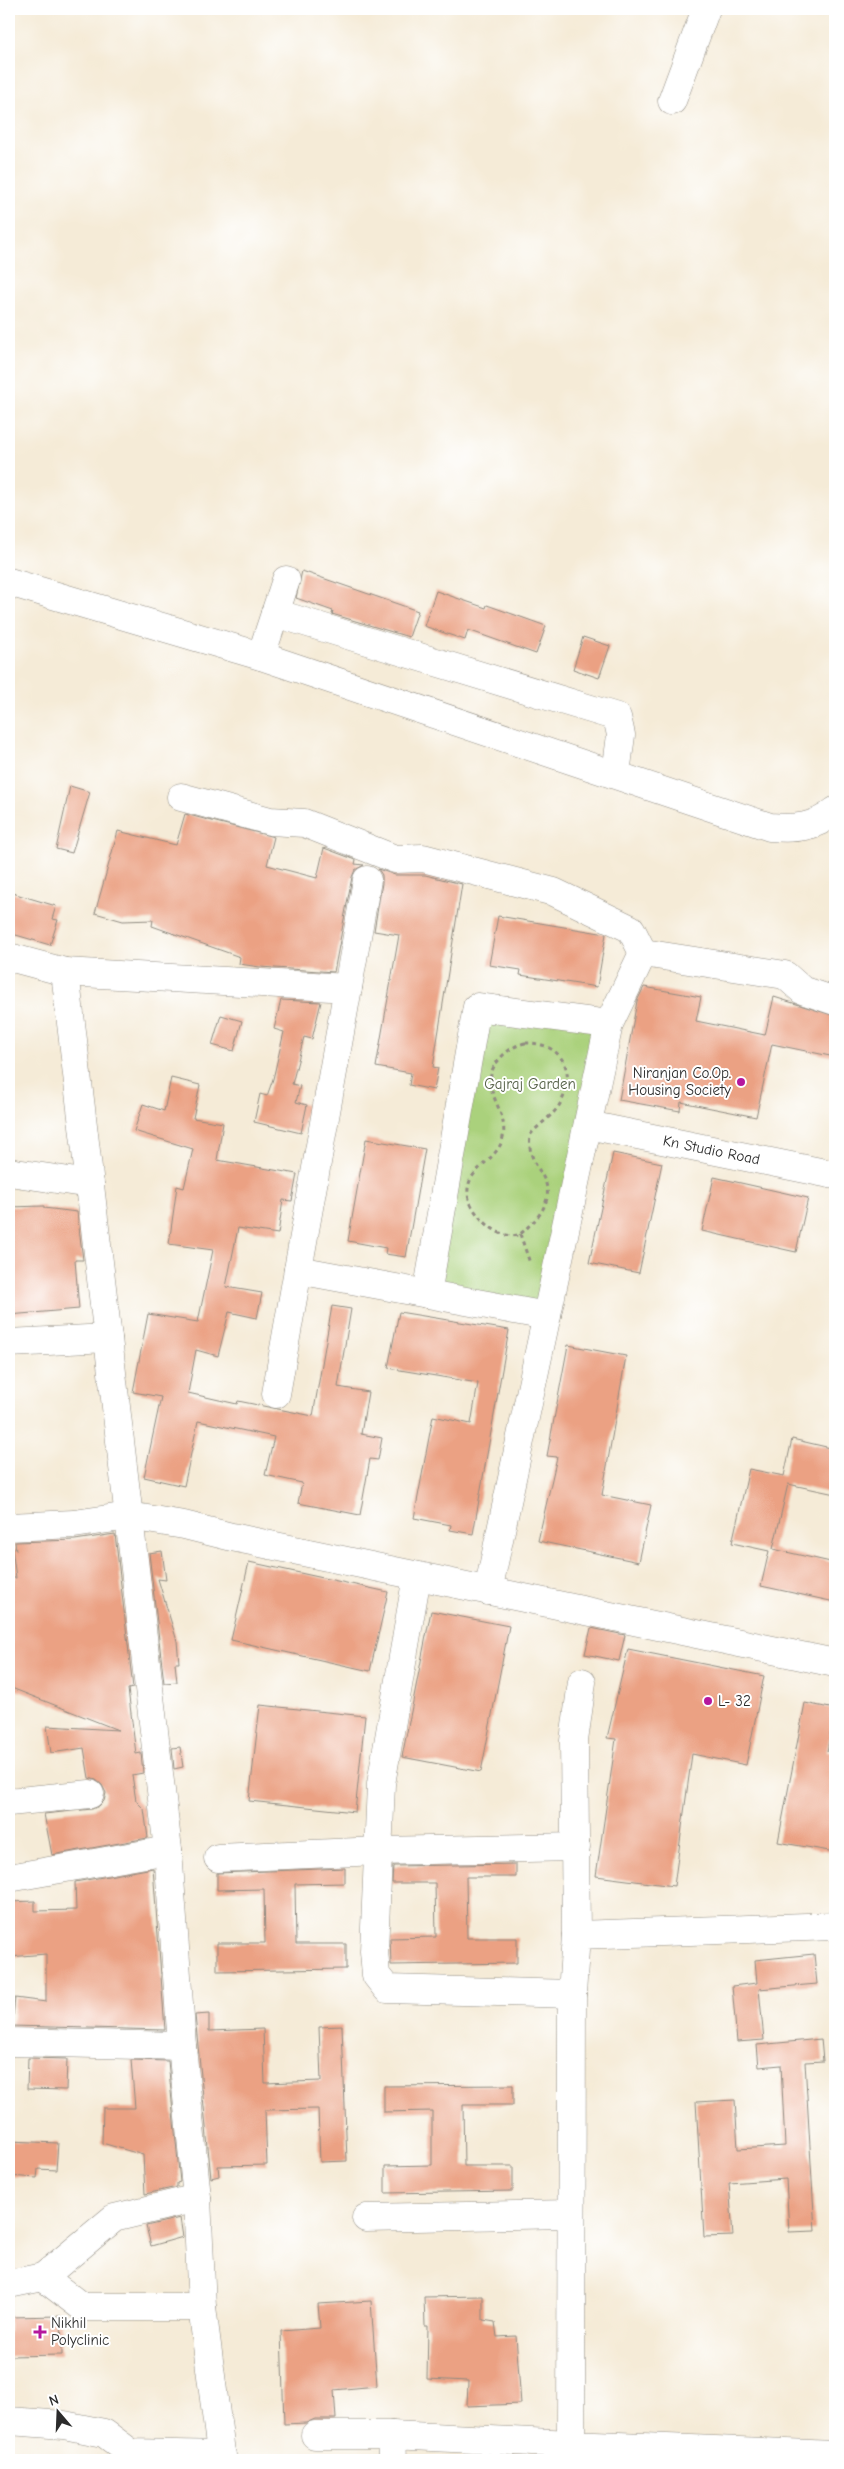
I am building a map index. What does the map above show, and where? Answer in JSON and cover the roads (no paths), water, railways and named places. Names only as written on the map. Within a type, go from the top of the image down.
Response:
[{"type":"street","points":[[672,102],[706,9]]},
{"type":"street","points":[[261,656],[286,580]]},
{"type":"street","points":[[9,582],[261,656],[770,827],[795,829],[818,823],[835,811]]},
{"type":"street","points":[[275,613],[617,717],[621,735],[616,774]]},
{"type":"street","points":[[181,798],[270,821],[304,823],[395,859],[423,858],[554,892],[631,929],[643,953]]},
{"type":"street","points":[[276,1394],[367,880]]},
{"type":"street","points":[[643,953],[785,975],[802,990],[835,1001]]},
{"type":"street","points":[[488,1591],[609,1024],[643,953]]},
{"type":"street","points":[[9,957],[65,972],[348,988]]},
{"type":"street","points":[[9,2421],[64,2425],[104,2433],[131,2453],[222,2458],[202,2307],[197,2198],[182,2046],[168,1850],[65,972]]},
{"type":"street","points":[[427,1294],[477,1007],[609,1024]]},
{"type":"street","name":"Kn Studio Road","points":[[588,1125],[835,1174]]},
{"type":"street","points":[[9,1172],[90,1184]]},
{"type":"street","points":[[298,1270],[547,1316]]},
{"type":"street","points":[[9,1343],[108,1338]]},
{"type":"street","points":[[9,1527],[74,1524],[129,1516],[184,1525],[232,1537],[835,1663]]},
{"type":"street","points":[[417,1576],[382,1784],[374,1951],[376,1975],[387,1989],[572,1994]]},
{"type":"street","points":[[571,2452],[572,1994],[576,1935],[574,1741],[582,1682]]},
{"type":"street","points":[[9,1802],[90,1794]]},
{"type":"street","points":[[218,1858],[378,1851],[576,1847]]},
{"type":"street","points":[[9,1878],[168,1850]]},
{"type":"street","points":[[576,1935],[835,1926]]},
{"type":"street","points":[[9,2042],[182,2046]]},
{"type":"street","points":[[9,2284],[43,2277],[114,2218],[197,2198]]},
{"type":"street","points":[[366,2218],[571,2214]]},
{"type":"street","points":[[43,2277],[82,2306],[202,2307]]},
{"type":"street","points":[[316,2435],[393,2448],[835,2455]]},
{"type":"place","name":"Niranjan Co.Op. Housing Society","points":[[741,1082]]},
{"type":"place","name":"L- 32","points":[[708,1701]]},
{"type":"place","name":"Nikhil Polyclinic","points":[[40,2332]]},
{"type":"park label","name":"Gajraj Garden","points":[[530,1084]]}]
